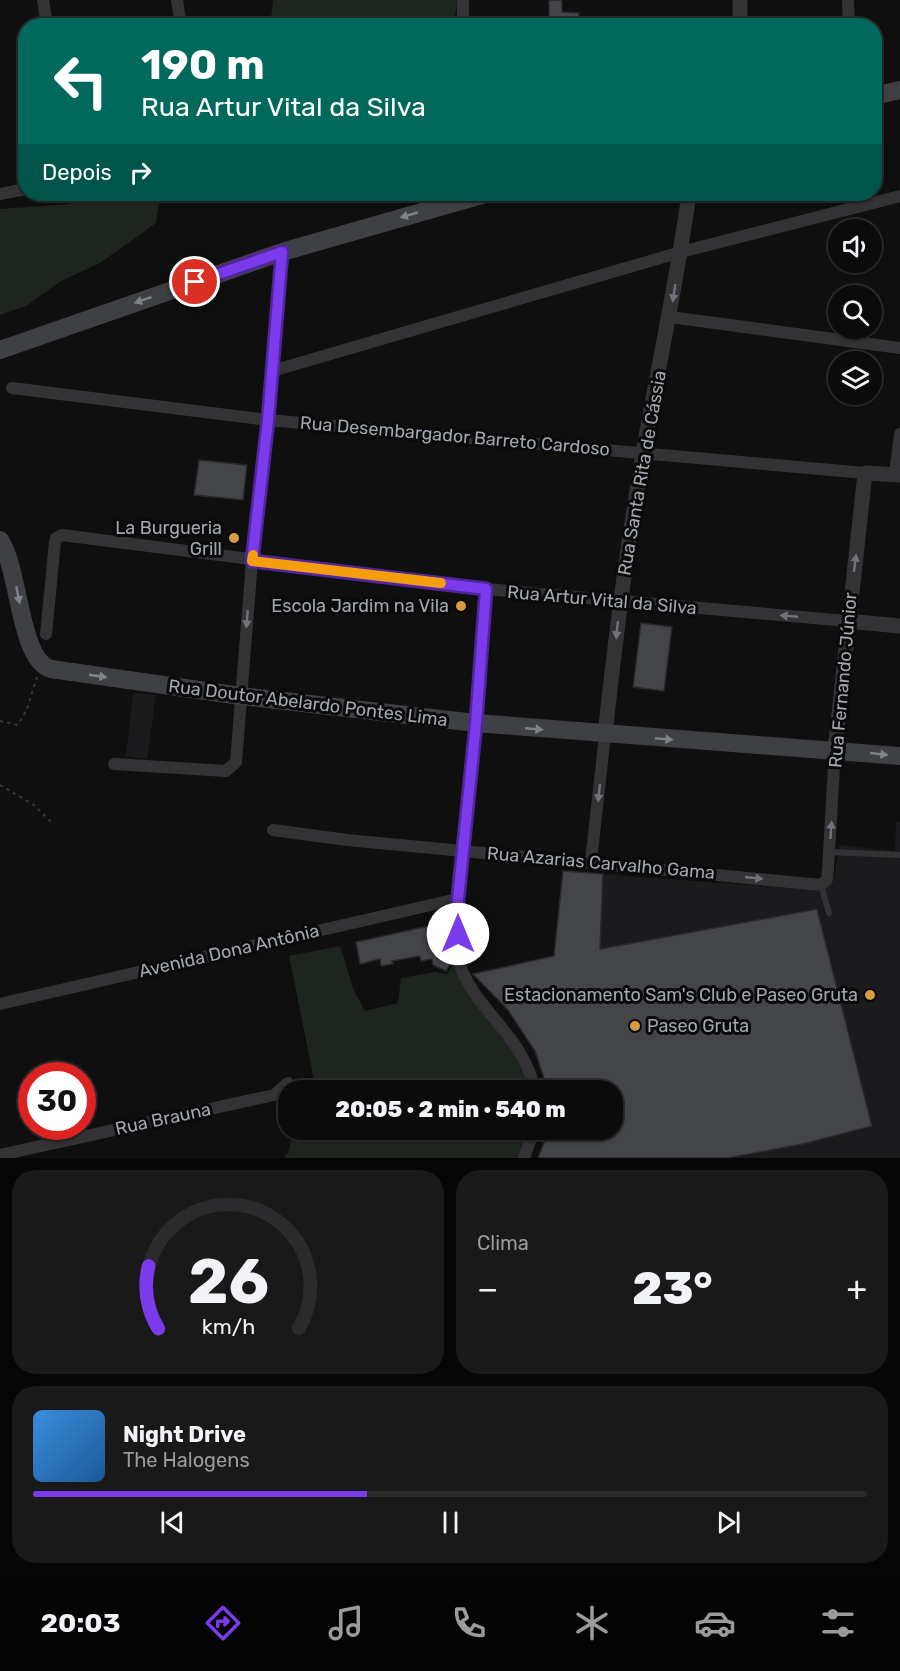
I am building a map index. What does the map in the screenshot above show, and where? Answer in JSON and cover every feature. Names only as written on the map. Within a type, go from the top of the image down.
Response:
[{"type":"main road","points":[[882,94],[900,90]]},
{"type":"main road","points":[[0,350],[282,252],[447,201]]},
{"type":"main road","points":[[0,540],[14,570],[27,634],[34,656],[40,665]]},
{"type":"main road","name":"Rua Doutor Abelardo Pontes Lima","points":[[40,665],[51,669],[241,696],[476,723],[605,735],[900,756]]},
{"type":"street","points":[[43,0],[46,18]]},
{"type":"street","points":[[177,0],[180,18]]},
{"type":"street","points":[[462,18],[463,0]]},
{"type":"street","points":[[740,0],[740,18]]},
{"type":"street","points":[[848,0],[849,18]]},
{"type":"street","points":[[0,194],[18,191]]},
{"type":"street","points":[[882,201],[900,196]]},
{"type":"street","name":"Rua Santa Rita de Cássia","points":[[591,861],[619,603],[643,453],[670,317],[688,201]]},
{"type":"street","points":[[272,371],[681,252],[880,201]]},
{"type":"street","points":[[114,764],[226,771],[237,757],[252,561],[268,420],[282,252]]},
{"type":"street","points":[[670,317],[900,348]]},
{"type":"street","name":"Rua Desembargador Barreto Cardoso","points":[[12,388],[268,420],[898,475]]},
{"type":"street","points":[[898,475],[900,434]]},
{"type":"street","name":"Rua Fernando Júnior","points":[[821,885],[827,879],[835,750],[865,473]]},
{"type":"street","name":"Rua Artur Vital da Silva","points":[[46,634],[56,538],[62,535],[486,589],[619,603],[900,626]]},
{"type":"street","points":[[486,589],[476,723],[458,899],[458,952],[462,970],[516,1044],[528,1064],[532,1080]]},
{"type":"street","name":"Rua Azarias Carvalho Gama","points":[[273,830],[347,840],[591,861],[821,885]]},
{"type":"street","name":"Avenida Dona Antônia","points":[[0,1004],[458,899]]},
{"type":"street","name":"Rua Brauna","points":[[0,1155],[37,1152],[274,1095],[278,1092]]},
{"type":"street","points":[[524,1158],[530,1140]]},
{"type":"lane","points":[[829,852],[900,855]]},
{"type":"lane","points":[[821,885],[829,913]]},
{"type":"path","points":[[0,721],[13,725],[21,721],[40,665]]},
{"type":"path","points":[[0,785],[34,805],[52,823]]},
{"type":"shaded area","points":[[273,0],[458,0],[454,18],[271,18]]},
{"type":"shaded area","points":[[78,201],[160,201],[156,223],[100,263],[61,281],[26,306],[0,315],[0,209],[69,204]]},
{"type":"shaded area","points":[[133,693],[156,695],[147,759],[126,757]]},
{"type":"shaded area","points":[[896,822],[900,822],[900,1158],[538,1158],[545,1140],[623,1140],[623,1080],[545,1080],[535,1051],[508,1010],[472,974],[554,956],[563,871],[800,889],[826,885],[834,878],[839,845],[895,851]]},
{"type":"shaded area","points":[[340,946],[354,991],[365,1011],[398,1003],[401,978],[436,972],[447,974],[454,963],[527,1069],[529,1080],[314,1080],[289,956]]},
{"type":"shaded area","points":[[291,1140],[525,1140],[519,1158],[284,1158],[288,1153]]},
{"type":"building","points":[[549,0],[562,0],[562,12],[579,13],[579,18],[549,18]]},
{"type":"building","points":[[199,460],[247,465],[243,500],[194,495]]},
{"type":"building","points":[[641,623],[672,627],[664,691],[633,687]]},
{"type":"building","points":[[563,871],[603,874],[600,949],[817,909],[872,1126],[803,1144],[728,1158],[538,1158],[545,1140],[623,1140],[623,1080],[545,1080],[535,1051],[508,1010],[473,974],[554,956]]},
{"type":"building","points":[[447,922],[451,963],[446,971],[433,965],[432,959],[421,961],[420,956],[392,961],[393,964],[381,966],[380,959],[360,964],[356,942]]},
{"type":"slow traffic","points":[[253,555],[252,561],[441,583]]},
{"type":"place","name":"La Burgueria Grill","points":[[234,538]]},
{"type":"place","name":"Escola Jardim na Vila","points":[[461,606]]},
{"type":"place","name":"Estacionamento Sam's Club e Paseo Gruta","points":[[870,995]]},
{"type":"place","name":"Paseo Gruta","points":[[635,1026]]},
{"type":"route","points":[[195,282],[282,252],[268,420],[252,561],[486,589],[476,723],[458,899],[458,934]]}]
